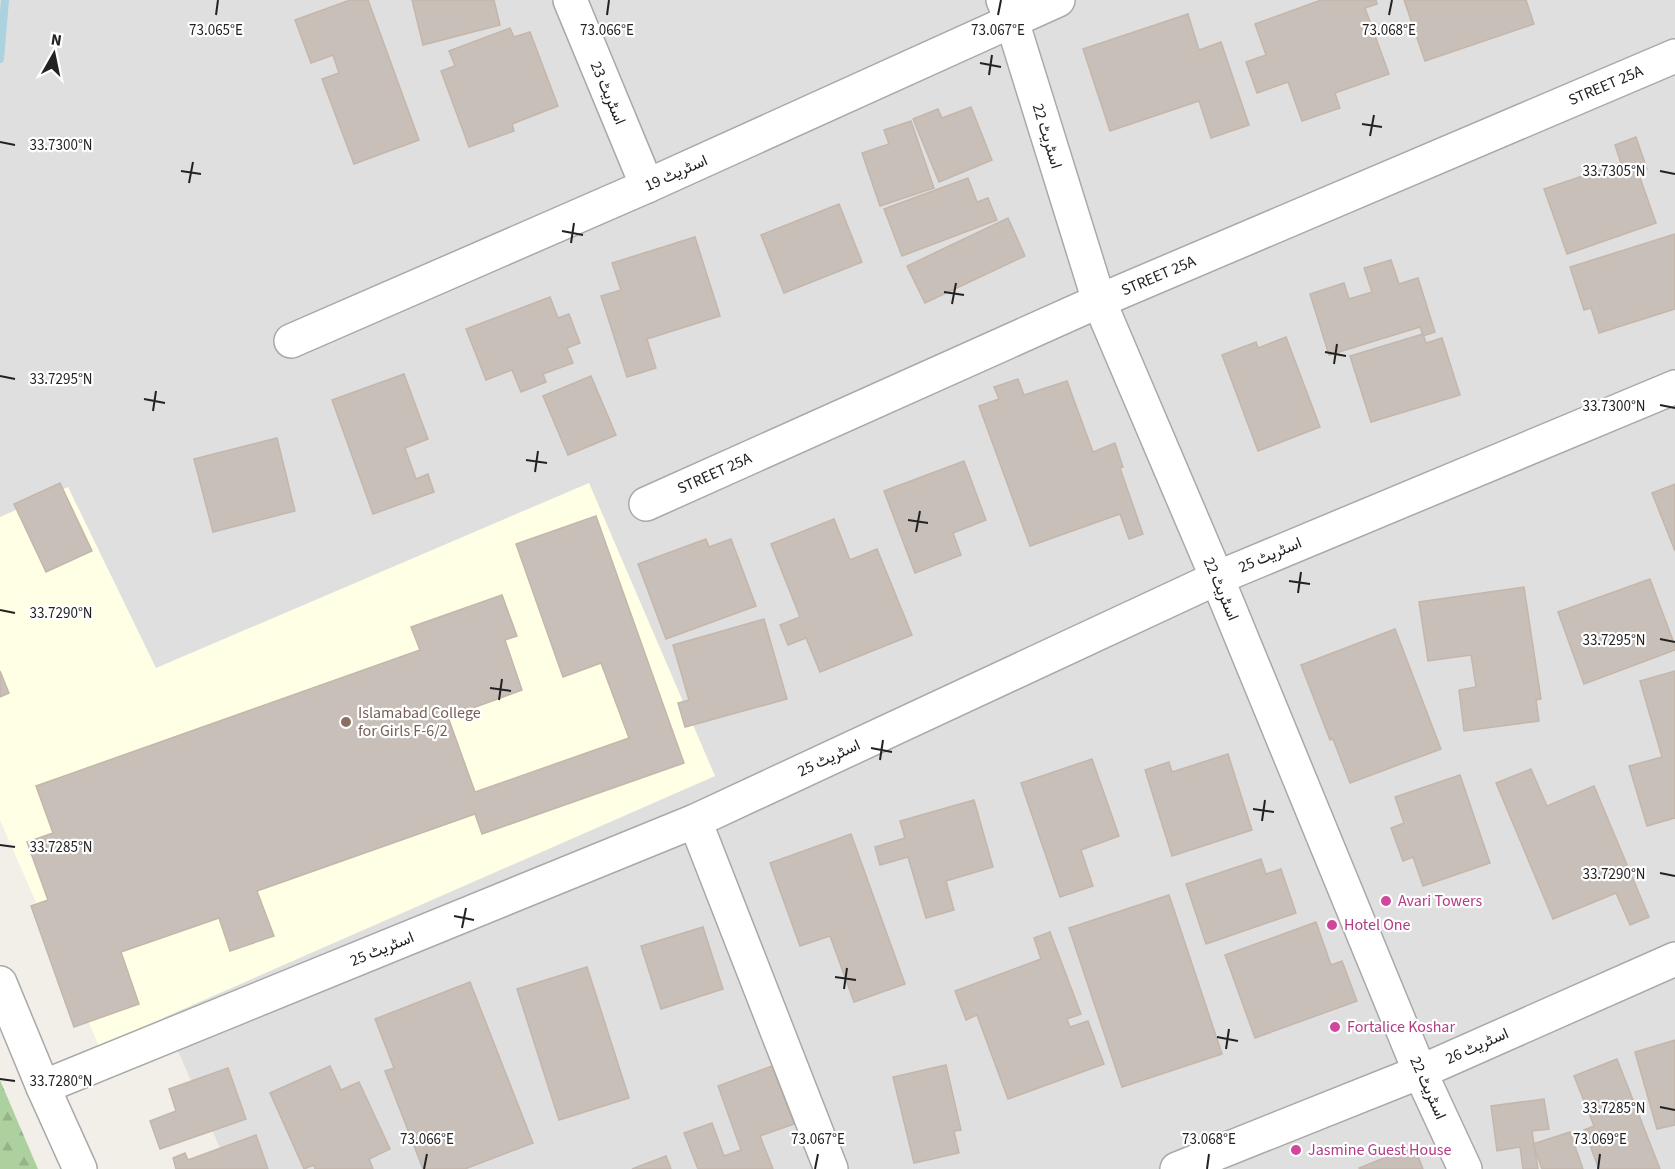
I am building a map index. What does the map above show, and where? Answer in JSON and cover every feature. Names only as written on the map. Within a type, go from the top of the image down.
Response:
[{"type":"street","name":"اسٹریٹ 23","points":[[570,0],[647,186]]},
{"type":"street","name":"اسٹریٹ 19","points":[[291,341],[647,186],[1007,11],[1058,0]]},
{"type":"street","name":"اسٹریٹ 22","points":[[1007,11],[1099,301],[1217,578],[1420,1072],[1465,1169]]},
{"type":"street","name":"STREET 25A","points":[[646,504],[1099,301],[1675,56]]},
{"type":"street","name":"اسٹریٹ 25","points":[[43,1087],[694,821],[1217,578],[1675,387]]},
{"type":"street","points":[[694,821],[831,1169]]},
{"type":"street","name":"اسٹریٹ 26","points":[[1177,1169],[1420,1072],[1675,959]]},
{"type":"street","points":[[0,983],[74,1161]]},
{"type":"shaded area","points":[[0,0],[1675,0],[1675,1169],[229,1169],[0,639]]},
{"type":"shaded area","name":"Islamabad College for Girls F-6/2","points":[[589,483],[715,776],[99,1046],[0,820],[0,517],[68,487],[156,668]]},
{"type":"green space","points":[[0,1080],[38,1169],[0,1169]]},
{"type":"building","points":[[350,0],[368,0],[419,140],[354,164],[322,79],[339,73],[333,55],[311,63],[295,20]]},
{"type":"building","points":[[412,0],[494,0],[500,25],[423,45]]},
{"type":"building","points":[[1321,0],[1376,0],[1377,4],[1365,8],[1389,74],[1335,93],[1340,108],[1302,121],[1288,82],[1257,93],[1246,62],[1266,55],[1255,24]]},
{"type":"building","points":[[1404,0],[1526,0],[1534,24],[1425,61]]},
{"type":"building","points":[[1188,14],[1199,50],[1221,42],[1249,125],[1211,138],[1199,101],[1110,131],[1083,49]]},
{"type":"building","points":[[510,28],[514,37],[530,32],[558,106],[512,124],[514,131],[469,147],[441,71],[455,66],[449,51]]},
{"type":"building","points":[[971,107],[992,160],[939,182],[913,119],[938,109],[942,118]]},
{"type":"building","points":[[911,121],[934,188],[880,206],[862,153],[889,144],[884,130]]},
{"type":"building","points":[[1636,137],[1647,169],[1638,172],[1656,223],[1567,254],[1544,189],[1621,163],[1615,145]]},
{"type":"building","points":[[968,178],[977,202],[988,198],[997,220],[902,256],[884,209]]},
{"type":"building","points":[[839,204],[862,262],[784,293],[761,235]]},
{"type":"building","points":[[1008,218],[1025,256],[925,303],[907,266]]},
{"type":"building","points":[[1675,234],[1675,309],[1599,333],[1591,308],[1584,310],[1570,267]]},
{"type":"building","points":[[695,237],[720,316],[647,339],[656,368],[627,377],[601,296],[621,290],[612,263]]},
{"type":"building","points":[[1391,260],[1399,284],[1418,278],[1435,332],[1423,336],[1420,327],[1329,355],[1310,294],[1344,283],[1349,299],[1372,292],[1364,268]]},
{"type":"building","points":[[550,297],[558,318],[569,314],[580,343],[567,348],[573,363],[543,374],[546,382],[521,392],[512,370],[486,380],[466,329]]},
{"type":"building","points":[[1423,334],[1426,343],[1442,338],[1460,395],[1371,422],[1350,356]]},
{"type":"building","points":[[1286,337],[1320,427],[1258,451],[1222,355],[1256,342],[1258,348]]},
{"type":"building","points":[[404,374],[428,439],[405,448],[416,479],[428,474],[434,492],[373,514],[332,400]]},
{"type":"building","points":[[591,376],[616,435],[568,455],[543,396]]},
{"type":"building","points":[[1018,379],[1024,395],[1067,381],[1093,452],[1115,443],[1123,467],[1120,468],[1143,534],[1129,539],[1120,514],[1030,546],[979,406],[999,399],[994,387]]},
{"type":"building","points":[[277,438],[295,511],[213,532],[194,459]]},
{"type":"building","points":[[964,461],[986,520],[953,533],[961,555],[915,573],[884,491]]},
{"type":"building","points":[[60,483],[92,551],[46,572],[14,504]]},
{"type":"building","points":[[1675,484],[1675,551],[1652,493]]},
{"type":"building","points":[[596,516],[684,763],[482,834],[475,814],[257,891],[274,936],[230,951],[219,918],[121,952],[139,1004],[74,1027],[31,906],[48,900],[27,842],[53,833],[36,786],[420,650],[411,627],[502,595],[517,636],[505,640],[522,690],[448,717],[475,792],[629,738],[601,663],[563,677],[516,544]]},
{"type":"building","points":[[834,519],[850,560],[877,549],[912,635],[820,672],[806,638],[788,645],[780,625],[800,617],[771,544]]},
{"type":"building","points":[[706,539],[709,547],[731,539],[756,606],[666,639],[638,564]]},
{"type":"building","points":[[1650,579],[1675,650],[1584,684],[1558,612]]},
{"type":"building","points":[[1524,587],[1541,699],[1536,700],[1539,721],[1464,731],[1459,690],[1476,687],[1471,655],[1428,661],[1419,602]]},
{"type":"building","points":[[764,619],[787,699],[685,727],[678,703],[689,700],[673,645]]},
{"type":"building","points":[[1395,629],[1441,749],[1350,783],[1333,739],[1330,740],[1301,665]]},
{"type":"building","points":[[0,671],[9,693],[0,697]]},
{"type":"building","points":[[1675,671],[1675,818],[1647,826],[1629,766],[1662,757],[1640,681]]},
{"type":"building","points":[[1228,754],[1252,830],[1172,856],[1145,770],[1169,762],[1172,772]]},
{"type":"building","points":[[1092,759],[1119,836],[1081,850],[1093,886],[1060,897],[1021,783]]},
{"type":"building","points":[[1531,769],[1547,806],[1594,786],[1649,917],[1630,925],[1616,893],[1553,919],[1496,783]]},
{"type":"building","points":[[1460,775],[1490,863],[1423,886],[1413,857],[1403,861],[1391,828],[1404,823],[1395,797]]},
{"type":"building","points":[[974,800],[993,867],[946,881],[954,910],[926,918],[908,857],[880,865],[875,847],[905,838],[900,821]]},
{"type":"building","points":[[851,834],[905,984],[854,1002],[830,936],[800,946],[770,863]]},
{"type":"building","points":[[1261,859],[1266,874],[1281,869],[1296,913],[1206,944],[1186,884]]},
{"type":"building","points":[[1169,895],[1222,1054],[1122,1087],[1069,928]]},
{"type":"building","points":[[1316,922],[1331,965],[1342,961],[1357,1001],[1255,1038],[1225,955]]},
{"type":"building","points":[[703,927],[723,989],[661,1009],[641,946]]},
{"type":"building","points":[[1050,932],[1081,1014],[1067,1019],[1070,1027],[1088,1021],[1104,1064],[1008,1099],[977,1015],[966,1020],[955,991],[1041,959],[1034,938]]},
{"type":"building","points":[[587,967],[629,1098],[559,1120],[517,989]]},
{"type":"building","points":[[470,982],[533,1143],[465,1169],[423,1169],[385,1071],[394,1068],[375,1019]]},
{"type":"building","points":[[1675,1040],[1675,1125],[1657,1129],[1635,1052]]},
{"type":"building","points":[[1617,1059],[1660,1169],[1599,1169],[1584,1130],[1594,1126],[1574,1076]]},
{"type":"building","points":[[946,1065],[961,1130],[954,1131],[959,1153],[914,1163],[893,1077]]},
{"type":"building","points":[[330,1066],[341,1090],[359,1082],[390,1149],[369,1159],[373,1169],[315,1169],[314,1165],[304,1169],[270,1093]]},
{"type":"building","points":[[772,1066],[794,1124],[760,1136],[773,1169],[698,1169],[684,1133],[712,1123],[724,1156],[741,1150],[718,1086]]},
{"type":"building","points":[[228,1068],[246,1119],[160,1149],[150,1121],[176,1111],[169,1089]]},
{"type":"building","points":[[1544,1099],[1549,1129],[1532,1131],[1538,1169],[1523,1169],[1520,1147],[1497,1151],[1491,1106]]},
{"type":"building","points":[[1570,1132],[1583,1169],[1542,1169],[1533,1144]]},
{"type":"building","points":[[256,1135],[268,1169],[176,1169],[173,1158],[185,1153],[188,1160]]},
{"type":"building","points":[[1414,1146],[1423,1169],[1359,1168]]},
{"type":"building","points":[[666,1156],[671,1169],[632,1169]]},
{"type":"waterway","points":[[0,59],[5,0]]},
{"type":"place","name":"Islamabad College for Girls F-6/2","points":[[346,722]]},
{"type":"place","name":"Avari Towers","points":[[1386,901]]},
{"type":"place","name":"Hotel One","points":[[1332,925]]},
{"type":"place","name":"Fortalice Koshar","points":[[1335,1027]]},
{"type":"place","name":"Jasmine Guest House","points":[[1296,1150]]}]
